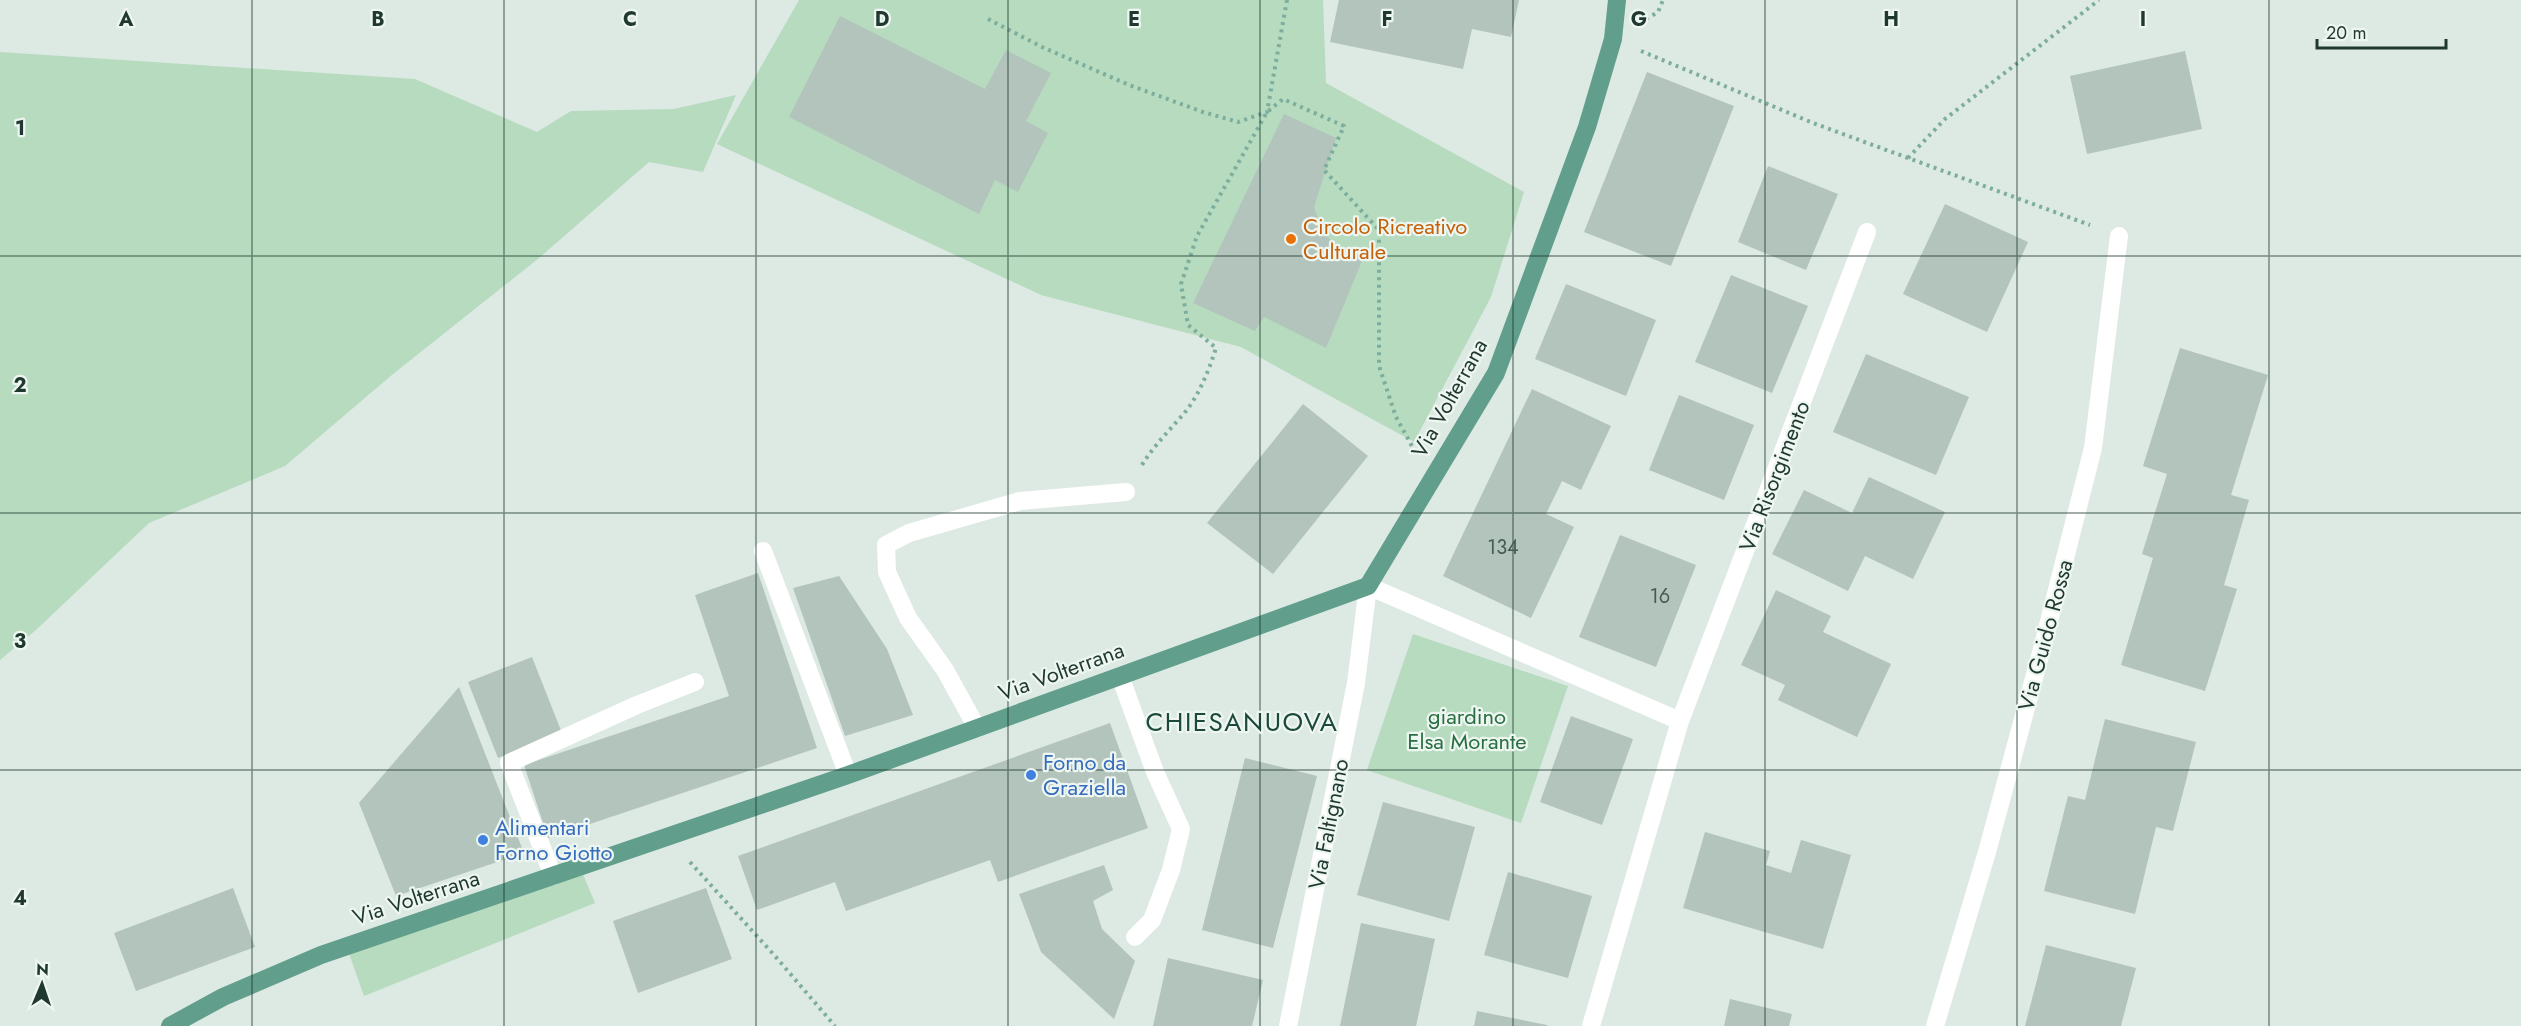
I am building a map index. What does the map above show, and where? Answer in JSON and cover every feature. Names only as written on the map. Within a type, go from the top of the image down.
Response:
[{"type":"main road","name":"Via Volterrana","points":[[170,1026],[223,997],[321,954],[848,775],[1368,586],[1496,373],[1587,127],[1613,39],[1617,0]]},
{"type":"street","name":"Via Risorgimento","points":[[1591,1026],[1680,721],[1867,232]]},
{"type":"street","name":"Via Guido Rossa","points":[[1935,1026],[1987,852],[2093,448],[2119,236]]},
{"type":"street","points":[[977,728],[945,670],[908,618],[887,572],[886,545],[909,533],[1020,501],[1126,492]]},
{"type":"street","points":[[764,551],[848,775]]},
{"type":"street","points":[[1368,586],[1680,721]]},
{"type":"street","name":"Via Faltignano","points":[[1288,1026],[1356,682],[1368,586]]},
{"type":"street","points":[[1120,676],[1155,772],[1181,829],[1171,870],[1152,920],[1135,937]]},
{"type":"street","points":[[553,876],[509,763],[637,705],[695,682]]},
{"type":"path","points":[[1126,492],[1153,446],[1187,409],[1207,374],[1216,348],[1188,325],[1181,284],[1197,236],[1267,112],[1287,0]]},
{"type":"path","points":[[1908,158],[1945,119],[2099,0]]},
{"type":"path","points":[[988,19],[1042,47],[1129,85],[1203,112],[1238,122],[1267,112],[1283,99],[1344,126],[1324,170],[1379,230],[1379,366],[1396,417],[1431,480]]},
{"type":"path","points":[[1613,39],[1813,123],[2119,236]]},
{"type":"path","points":[[667,837],[775,956],[834,1026]]},
{"type":"green space","points":[[799,0],[1323,0],[1326,83],[1524,192],[1491,297],[1414,442],[1241,347],[1041,295],[717,144]]},
{"type":"green space","points":[[0,52],[415,79],[537,132],[571,111],[674,109],[736,95],[703,172],[649,162],[539,258],[393,374],[285,466],[149,523],[37,629],[0,660]]},
{"type":"green space","name":"giardino Elsa Morante","points":[[1413,634],[1568,686],[1521,823],[1367,770]]},
{"type":"green space","points":[[580,867],[595,903],[364,996],[346,945]]},
{"type":"building","points":[[1339,0],[1519,0],[1511,37],[1472,29],[1463,69],[1330,42]]},
{"type":"building","points":[[840,16],[985,89],[1006,50],[1051,73],[1026,121],[1048,133],[1018,192],[995,180],[979,214],[789,117]]},
{"type":"building","points":[[2185,51],[2202,129],[2087,154],[2070,76]]},
{"type":"building","points":[[1647,72],[1734,106],[1671,266],[1584,232]]},
{"type":"building","points":[[1284,114],[1336,138],[1314,207],[1320,224],[1331,241],[1362,261],[1326,348],[1264,317],[1255,331],[1193,303]]},
{"type":"building","points":[[1768,166],[1838,194],[1806,270],[1738,242]]},
{"type":"building","points":[[1945,204],[2028,242],[1987,332],[1903,294]]},
{"type":"building","points":[[1731,275],[1808,306],[1772,393],[1695,362]]},
{"type":"building","points":[[1566,284],[1656,320],[1626,396],[1535,359]]},
{"type":"building","points":[[2180,348],[2268,375],[2231,495],[2249,500],[2224,585],[2237,589],[2205,691],[2121,665],[2153,558],[2142,554],[2167,474],[2143,466]]},
{"type":"building","points":[[1866,354],[1969,397],[1936,475],[1833,432]]},
{"type":"building","points":[[1532,389],[1611,426],[1581,490],[1562,481],[1546,514],[1574,527],[1531,618],[1443,576]]},
{"type":"building","points":[[1679,395],[1754,425],[1724,500],[1649,470]]},
{"type":"building","points":[[1303,404],[1368,456],[1273,574],[1207,523]]},
{"type":"building","points":[[1869,477],[1945,512],[1913,579],[1865,556],[1848,591],[1772,554],[1804,490],[1852,513]]},
{"type":"building","points":[[1620,535],[1696,565],[1656,667],[1579,637]]},
{"type":"building","points":[[758,573],[817,748],[548,838],[524,765],[729,696],[695,595]]},
{"type":"building","points":[[839,576],[887,649],[913,715],[845,736],[793,588]]},
{"type":"building","points":[[1776,590],[1831,616],[1823,632],[1891,664],[1857,737],[1778,700],[1785,685],[1741,665]]},
{"type":"building","points":[[532,657],[562,733],[498,758],[468,682]]},
{"type":"building","points":[[459,687],[524,853],[396,896],[359,803]]},
{"type":"building","points":[[1571,716],[1633,739],[1602,825],[1540,802]]},
{"type":"building","points":[[2105,719],[2196,742],[2173,831],[2156,827],[2135,914],[2044,891],[2068,796],[2085,800]]},
{"type":"building","points":[[1110,723],[1148,828],[998,882],[990,860],[846,911],[835,882],[757,910],[738,856]]},
{"type":"building","points":[[1245,758],[1317,776],[1273,948],[1202,930]]},
{"type":"building","points":[[1383,802],[1475,827],[1449,921],[1357,895]]},
{"type":"building","points":[[1705,832],[1770,851],[1766,865],[1791,873],[1801,840],[1851,855],[1823,949],[1683,908]]},
{"type":"building","points":[[1104,865],[1113,890],[1093,901],[1102,929],[1135,961],[1114,1019],[1041,952],[1019,894]]},
{"type":"building","points":[[1508,872],[1592,896],[1568,978],[1484,955]]},
{"type":"building","points":[[233,888],[255,947],[136,991],[114,933]]},
{"type":"building","points":[[706,888],[732,959],[638,993],[613,921]]},
{"type":"building","points":[[1361,923],[1435,939],[1416,1026],[1340,1026]]},
{"type":"building","points":[[2046,945],[2136,968],[2121,1026],[2025,1026]]},
{"type":"building","points":[[1168,958],[1263,980],[1252,1026],[1153,1026]]},
{"type":"building","points":[[1730,999],[1792,1014],[1789,1026],[1724,1026]]},
{"type":"building","points":[[1477,1011],[1547,1025],[1547,1026],[1474,1026]]},
{"type":"place","name":"Circolo Ricreativo Culturale","points":[[1291,239]]},
{"type":"place","name":"Forno da Graziella","points":[[1031,775]]},
{"type":"place","name":"Alimentari Forno Giotto","points":[[483,840]]},
{"type":"district","name":"CHIESANUOVA","points":[[1242,722]]}]
